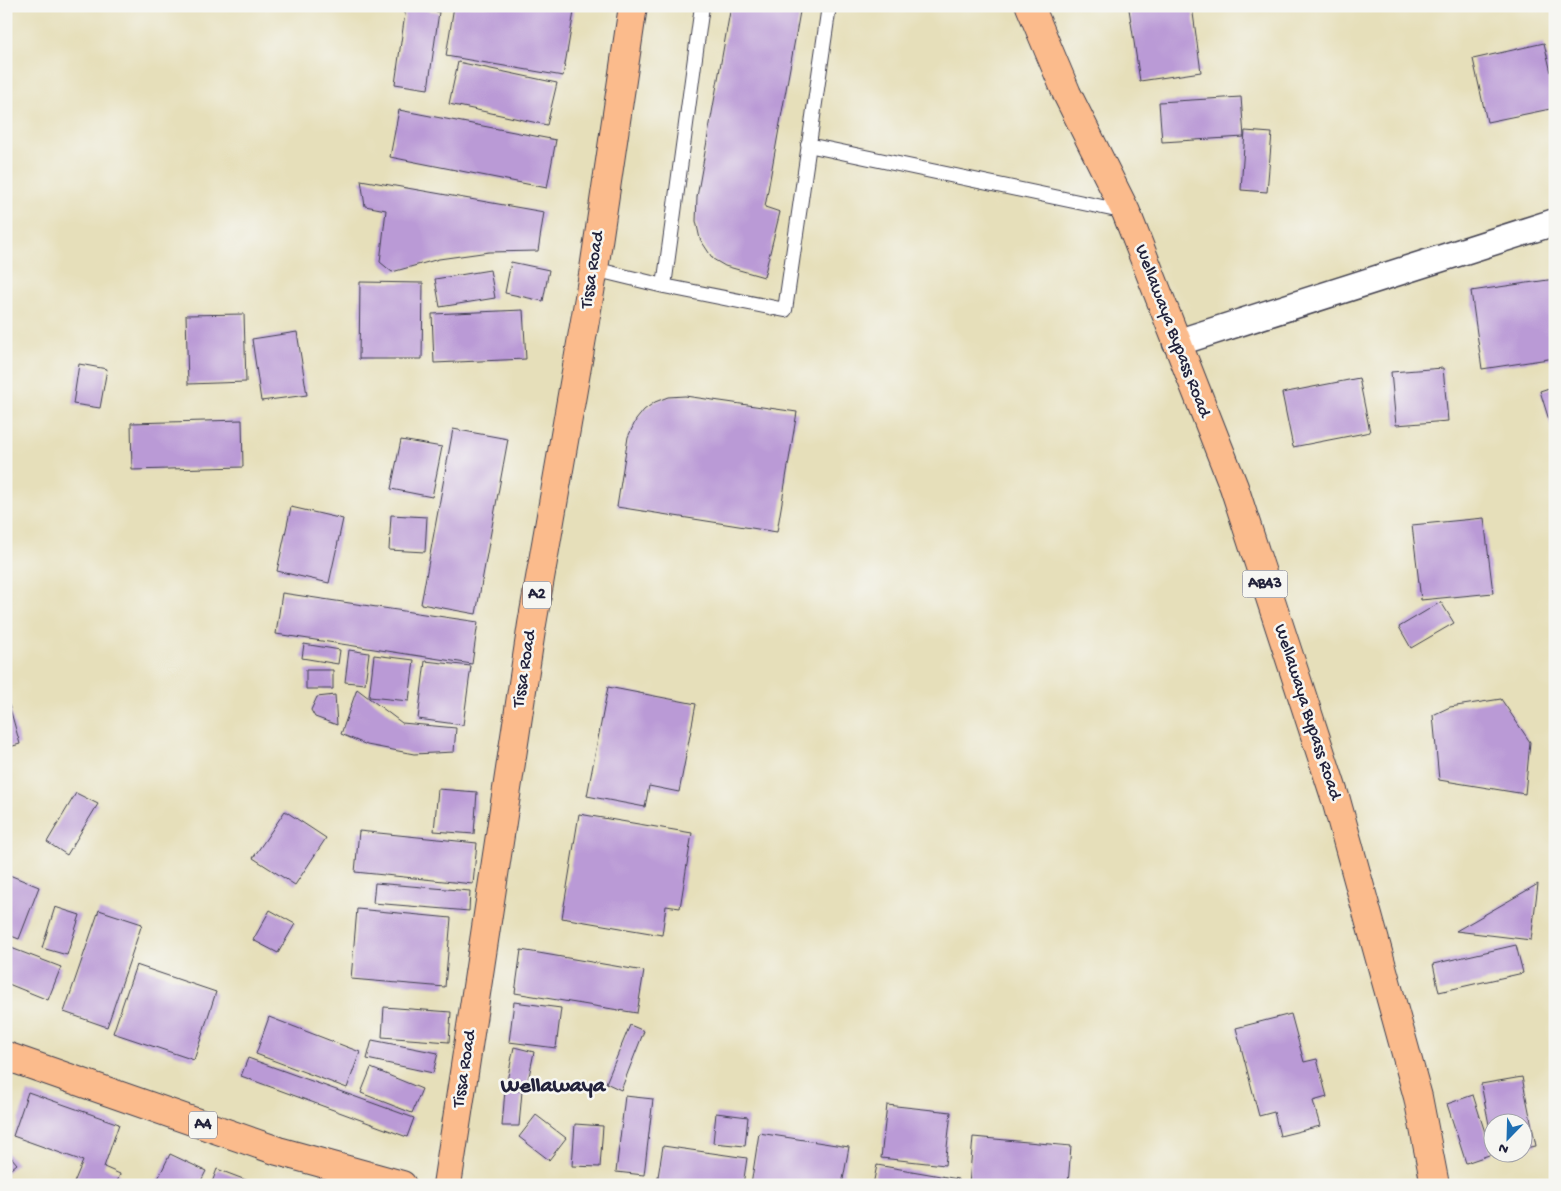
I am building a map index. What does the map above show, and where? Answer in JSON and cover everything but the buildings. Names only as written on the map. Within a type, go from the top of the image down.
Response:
[{"type":"main road","name":"Tissa Road","points":[[447,1185],[532,624],[594,270],[633,6]]},
{"type":"main road","name":"Wellawaya Bypass Road","points":[[1030,6],[1067,94],[1126,212],[1234,487],[1336,800],[1418,1097],[1435,1185]]},
{"type":"main road","name":"A4","points":[[6,1056],[278,1151],[402,1185]]},
{"type":"street","points":[[1176,343],[1555,222]]},
{"type":"lane","points":[[664,286],[702,6]]},
{"type":"lane","points":[[594,270],[785,310],[829,6]]},
{"type":"lane","points":[[808,145],[1126,212]]},
{"type":"district","name":"Wellawaya","points":[[553,1087]]}]
